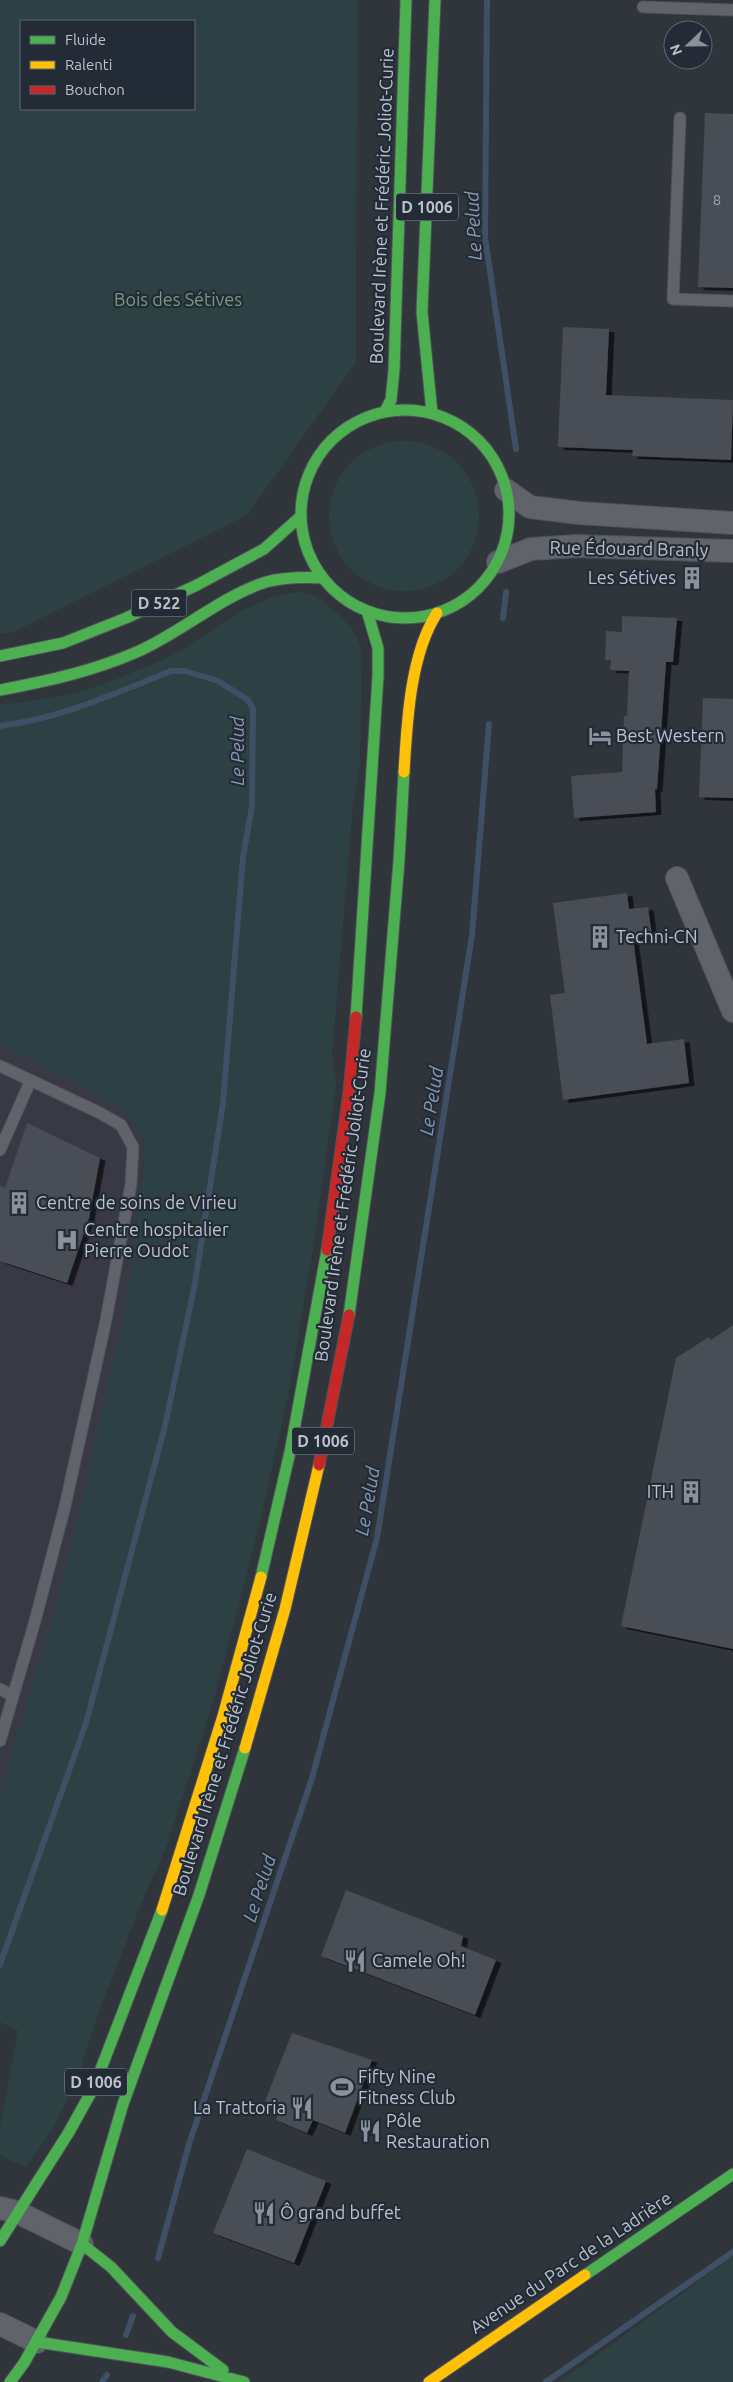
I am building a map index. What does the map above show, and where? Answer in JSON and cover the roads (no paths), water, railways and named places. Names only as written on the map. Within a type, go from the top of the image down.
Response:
[{"type":"main road","name":"Boulevard Irène et Frédéric Joliot-Curie","points":[[385,412],[391,400],[394,370],[406,0]]},
{"type":"main road","name":"D 1006","points":[[432,413],[422,312],[435,0]]},
{"type":"main road","points":[[409,410],[432,413],[453,422],[472,434],[487,450],[498,469],[506,490],[509,514],[507,530],[498,562],[482,584],[461,602],[436,613],[414,618],[390,617],[367,611],[343,597],[323,578],[312,559],[304,538],[301,516],[304,487],[316,460],[328,445],[334,438],[358,421],[385,412],[409,410]]},
{"type":"main road","name":"D 522","points":[[0,656],[63,643],[126,618],[264,549],[301,516]]},
{"type":"main road","name":"D 522","points":[[0,690],[72,675],[117,661],[159,642],[191,624],[223,601],[277,578],[304,576],[323,578]]},
{"type":"main road","name":"Boulevard Irène et Frédéric Joliot-Curie","points":[[0,2241],[9,2210],[92,2093],[133,1990],[170,1887],[232,1690],[290,1455],[318,1309],[348,1094],[358,998],[378,676],[378,648],[367,611]]},
{"type":"main road","name":"Boulevard Irène et Frédéric Joliot-Curie","points":[[10,2382],[37,2342],[61,2296],[82,2244],[123,2104],[199,1895],[261,1700],[285,1609],[319,1463],[350,1310],[380,1093],[399,861],[405,750],[415,670],[428,628],[436,613]]},
{"type":"main road","name":"Avenue du Parc de la Ladrière","points":[[429,2382],[733,2174]]},
{"type":"main road","points":[[82,2244],[111,2267],[172,2332],[233,2377],[244,2382]]},
{"type":"main road","points":[[37,2342],[160,2361],[233,2377]]},
{"type":"street","name":"Rue Édouard Branly","points":[[506,490],[530,507],[579,513],[733,523]]},
{"type":"street","name":"Rue Édouard Branly","points":[[498,562],[530,549],[576,546],[733,551]]},
{"type":"street","points":[[677,878],[733,1012]]},
{"type":"street","points":[[9,2210],[82,2244]]},
{"type":"street","points":[[0,2324],[37,2342]]},
{"type":"lane","points":[[643,7],[733,10]]},
{"type":"lane","points":[[680,118],[672,299],[733,301]]},
{"type":"lane","points":[[0,1066],[30,1082],[98,1112],[121,1125],[132,1147],[132,1175],[106,1320],[65,1506],[0,1741]]},
{"type":"lane","points":[[0,1150],[30,1082]]},
{"type":"lane","points":[[0,1690],[13,1696]]},
{"type":"waterway","name":"Le Pelud","points":[[487,0],[485,237],[516,449]]},
{"type":"waterway","points":[[503,618],[506,592]]},
{"type":"waterway","name":"Le Pelud","points":[[0,726],[22,723],[66,711],[171,671],[185,671],[218,681],[248,700],[253,709],[252,806],[243,857],[223,1103],[195,1283],[165,1426],[86,1723],[0,1965]]},
{"type":"waterway","name":"Le Pelud","points":[[158,2258],[189,2144],[312,1778],[377,1538],[472,935],[489,724]]},
{"type":"waterway","points":[[546,2382],[733,2252]]},
{"type":"waterway","points":[[126,2335],[133,2316]]},
{"type":"waterway","name":"Le Pelud","points":[[102,2382],[107,2375]]},
{"type":"place","name":"Les Sétives","points":[[692,578]]},
{"type":"place","name":"Best Western","points":[[600,736]]},
{"type":"place","name":"Techni-CN","points":[[600,937]]},
{"type":"place","name":"Centre de soins de Virieu","points":[[19,1203]]},
{"type":"place","name":"Centre hospitalier Pierre Oudot","points":[[67,1240]]},
{"type":"place","name":"ITH","points":[[691,1492]]},
{"type":"place","name":"Camele Oh!","points":[[355,1961]]},
{"type":"place","name":"Fifty Nine Fitness Club","points":[[342,2087]]},
{"type":"place","name":"La Trattoria","points":[[302,2108]]},
{"type":"place","name":"Pôle Restauration","points":[[370,2131]]},
{"type":"place","name":"Ô grand buffet","points":[[264,2213]]},
{"type":"park label","name":"Bois des Sétives","points":[[178,300]]}]
